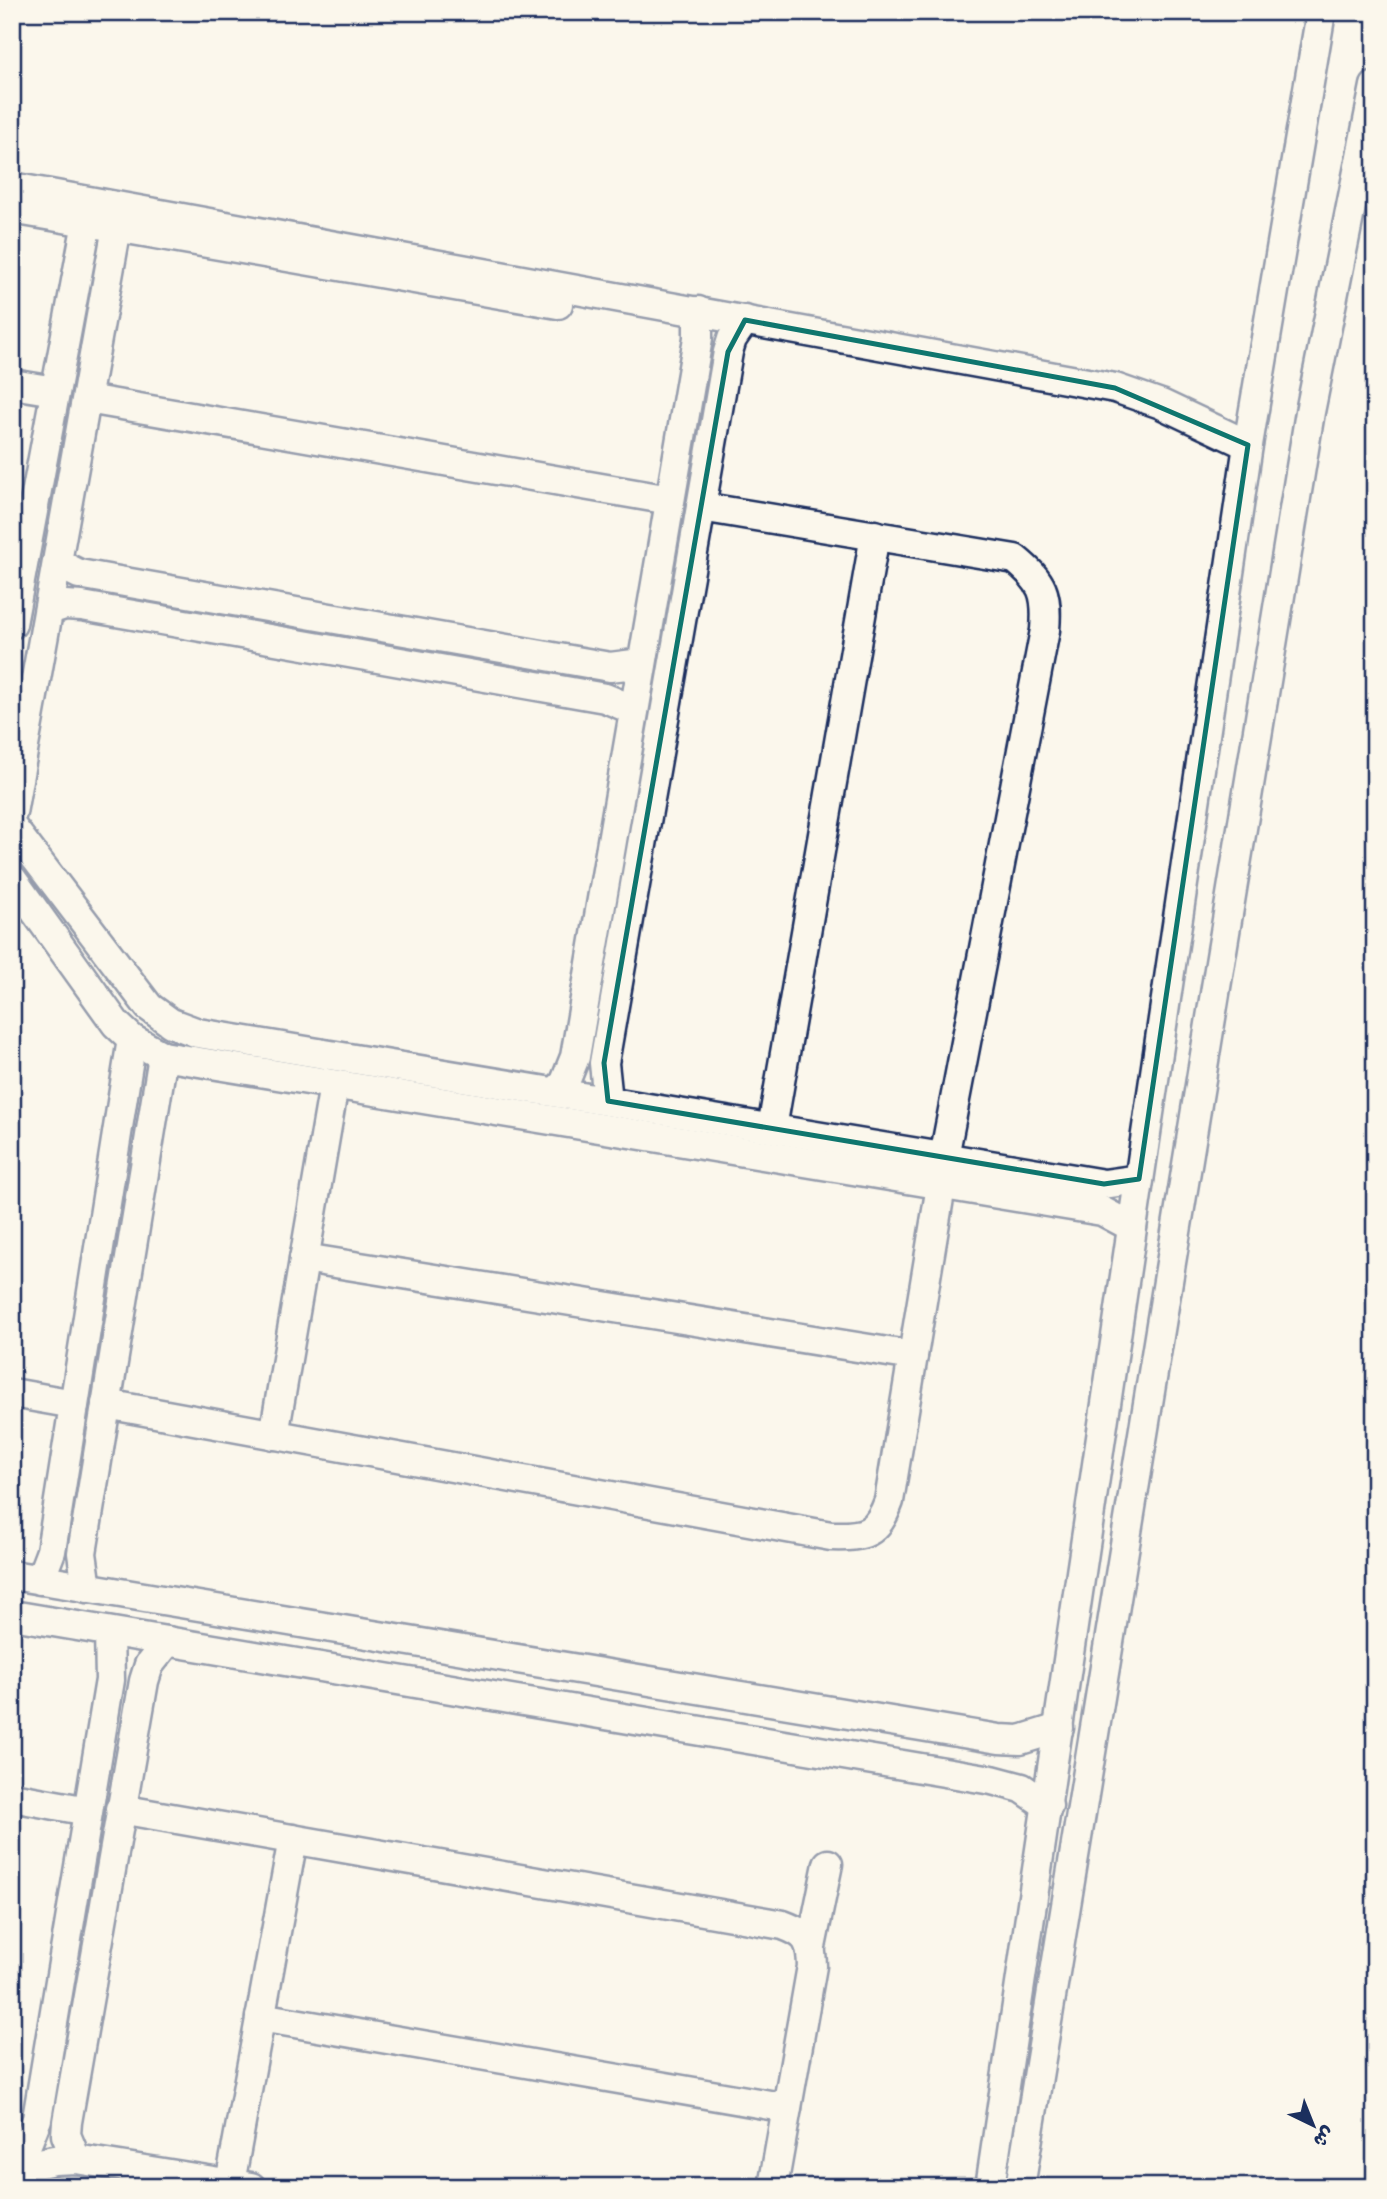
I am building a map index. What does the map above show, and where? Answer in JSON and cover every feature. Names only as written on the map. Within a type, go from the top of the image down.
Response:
[{"type":"street","points":[[990,2187],[1248,445],[1321,12]]},
{"type":"street","points":[[1020,2187],[1310,412],[1375,86]]},
{"type":"street","points":[[12,187],[663,322],[681,331],[695,351]]},
{"type":"street","points":[[12,209],[117,227],[334,255],[698,311],[1115,388],[1171,408],[1248,445]]},
{"type":"street","points":[[12,624],[87,222]]},
{"type":"street","points":[[12,813],[117,227]]},
{"type":"street","points":[[556,1092],[565,1082],[575,1057],[695,351],[698,311]]},
{"type":"street","points":[[608,1101],[604,1063],[728,352],[732,339],[746,320]]},
{"type":"street","points":[[12,384],[55,391]]},
{"type":"street","points":[[87,399],[670,500]]},
{"type":"street","points":[[701,508],[1015,559],[1037,577],[1047,602],[1045,630],[944,1157]]},
{"type":"street","points":[[772,1128],[875,535]]},
{"type":"street","points":[[57,563],[87,575],[610,667],[642,663]]},
{"type":"street","points":[[82,606],[87,575]]},
{"type":"street","points":[[49,610],[65,605],[82,606],[605,698],[634,710]]},
{"type":"street","points":[[12,827],[24,839],[149,1007],[171,1023],[198,1033],[1104,1184],[1139,1179]]},
{"type":"street","points":[[12,879],[116,1024],[131,1039],[163,1056],[1102,1211],[1132,1227]]},
{"type":"street","points":[[26,1577],[49,1561],[131,1039]]},
{"type":"street","points":[[87,1588],[82,1553],[163,1056]]},
{"type":"street","points":[[274,1435],[334,1086]]},
{"type":"street","points":[[106,1404],[831,1536],[853,1536],[872,1531],[882,1518],[889,1501],[941,1186]]},
{"type":"street","points":[[304,1258],[913,1356]]},
{"type":"street","points":[[12,1393],[74,1404]]},
{"type":"street","points":[[26,1577],[999,1739],[1020,1740],[1059,1728]]},
{"type":"street","points":[[12,1615],[1000,1781],[1022,1788],[1048,1806]]},
{"type":"street","points":[[12,2169],[31,2137],[37,2119],[111,1672],[109,1632]]},
{"type":"street","points":[[76,2159],[66,2135],[67,2122],[120,1809],[149,1665],[168,1642]]},
{"type":"street","points":[[12,1797],[88,1811]]},
{"type":"street","points":[[120,1809],[783,1925],[801,1931],[811,1947]]},
{"type":"street","points":[[12,2169],[54,2160],[76,2159],[240,2185],[260,2017],[293,1839]]},
{"type":"street","points":[[773,2187],[812,1966],[811,1947],[828,1864]]},
{"type":"street","points":[[260,2017],[787,2108]]},
{"type":"highlighted area","points":[[745,320],[1115,388],[1248,445],[1139,1179],[1104,1184],[608,1101],[604,1063],[728,352]]}]
